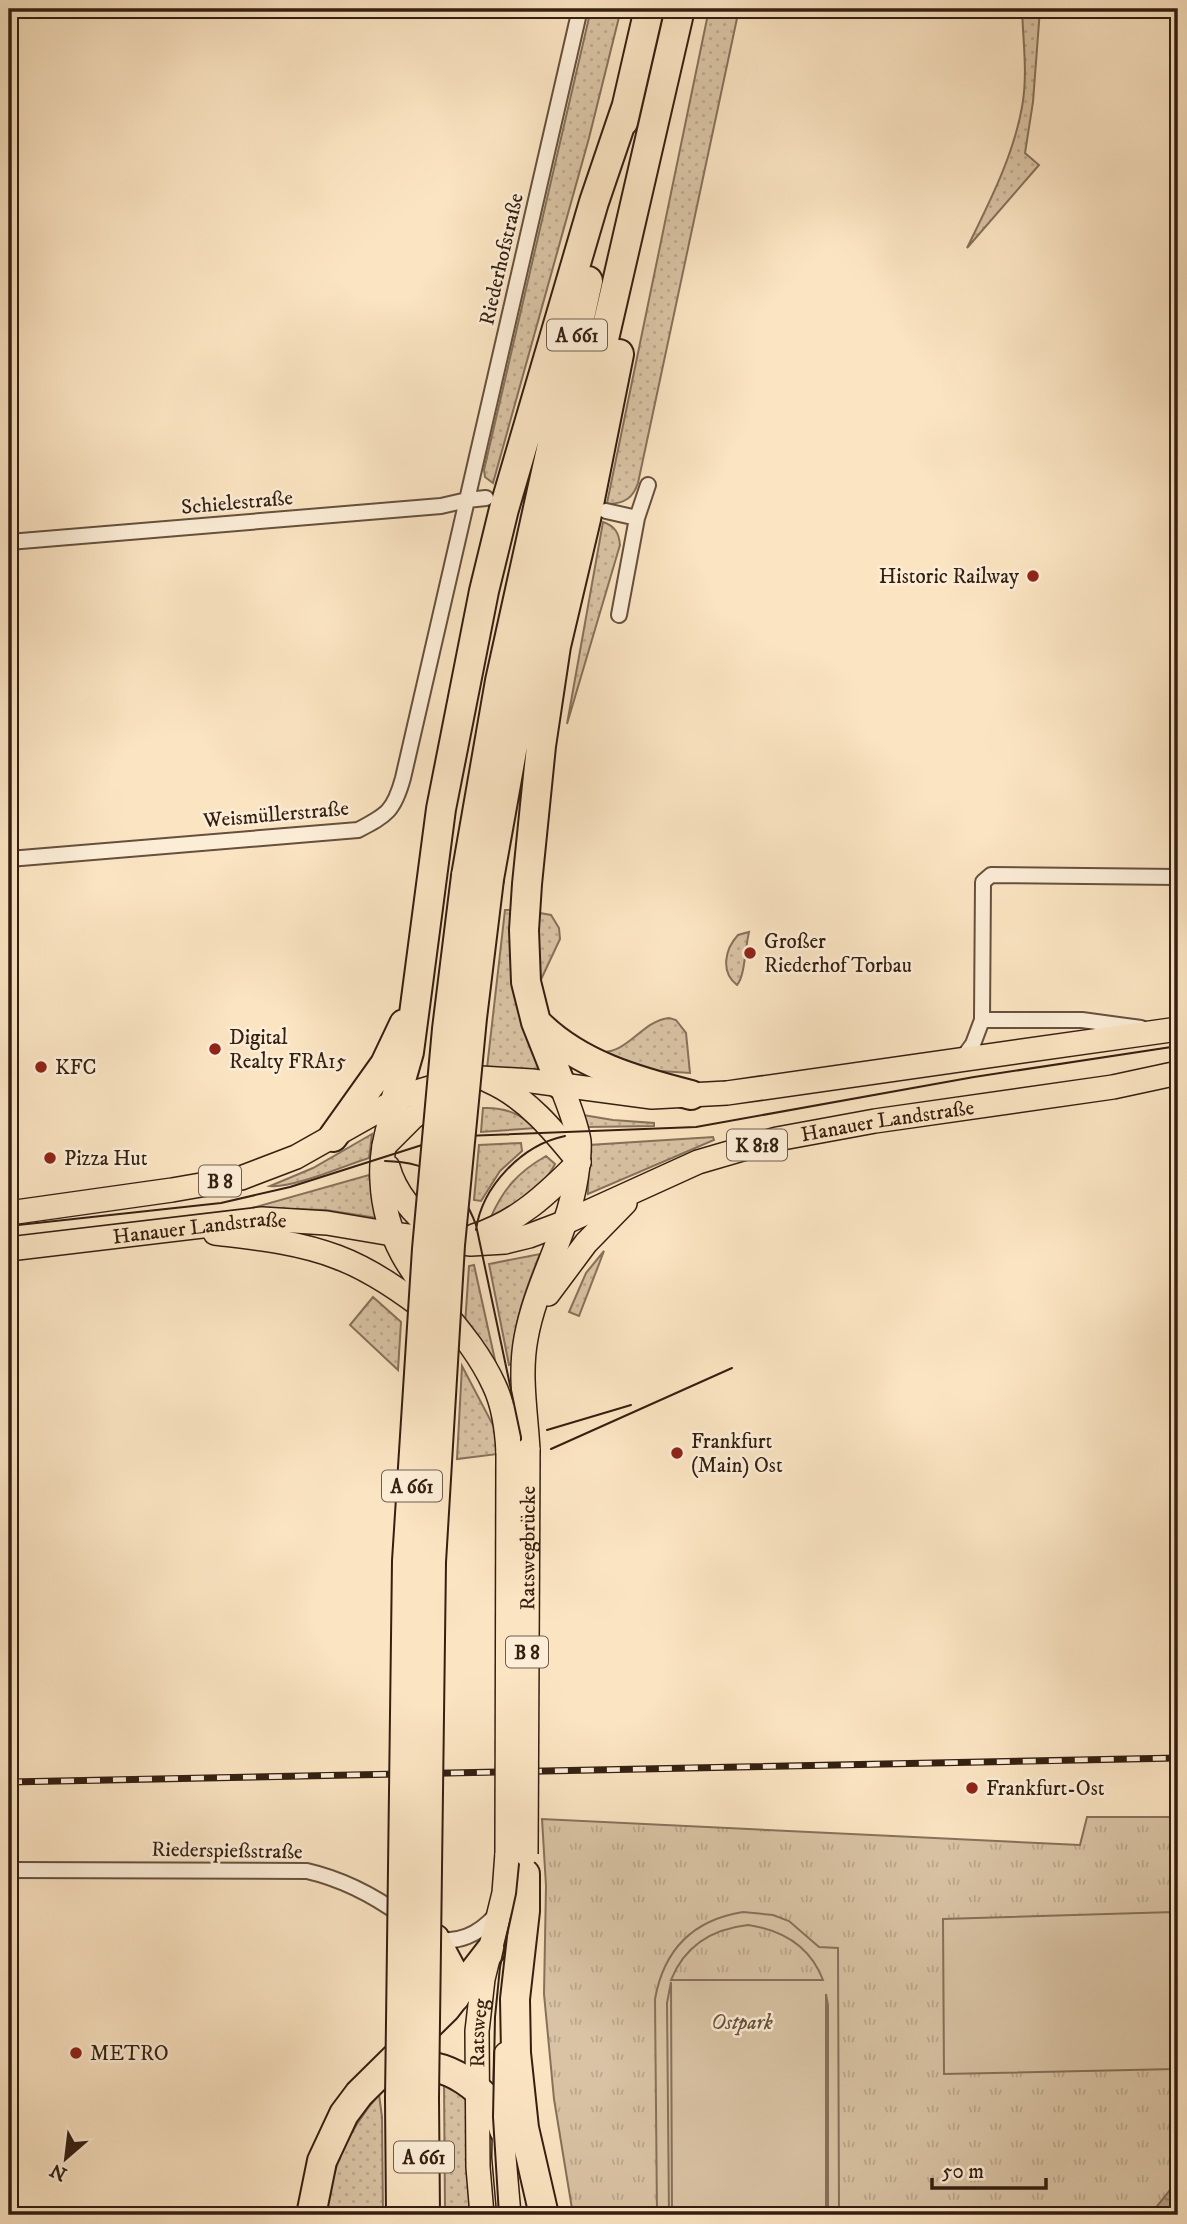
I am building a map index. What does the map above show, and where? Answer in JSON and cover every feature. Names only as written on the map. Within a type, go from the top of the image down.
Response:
[{"type":"highway","name":"A 661","points":[[401,2215],[412,2099],[431,1563],[450,1245],[470,1030],[477,878],[500,681],[649,9]]},
{"type":"highway","name":"A 661","points":[[477,878],[522,695],[680,9]]},
{"type":"highway","points":[[395,1101],[409,1052],[441,809],[484,591],[504,509],[582,242],[627,106]]},
{"type":"highway","points":[[561,1085],[536,1022],[526,982],[524,930],[541,746],[556,646],[586,519],[619,353],[628,240]]},
{"type":"highway","points":[[333,1137],[385,1064],[403,1027],[410,1010],[424,929]]},
{"type":"highway","points":[[536,1022],[565,1046],[587,1059],[651,1085],[691,1096]]},
{"type":"highway","points":[[520,1860],[525,1911],[516,1979],[516,2053],[524,2128],[544,2215]]},
{"type":"highway","points":[[435,1940],[451,1969],[455,1997]]},
{"type":"highway","points":[[311,2215],[322,2161],[344,2114],[371,2082],[430,2025],[490,1951]]},
{"type":"highway","points":[[371,2082],[408,2066],[441,2069],[460,2077],[477,2089],[497,2112],[505,2130]]},
{"type":"highway","name":"A 661","points":[[412,2099],[425,2215]]},
{"type":"main road","points":[[561,1085],[639,1096],[691,1096],[775,1087],[1167,1030]]},
{"type":"main road","name":"Hanauer Landstraße","points":[[566,1222],[698,1162],[777,1139],[875,1121],[1113,1087],[1178,1073]]},
{"type":"main road","name":"B 8","points":[[395,1101],[434,1085],[477,1078],[561,1085],[577,1132],[579,1162],[566,1222],[528,1327],[518,1452]]},
{"type":"main road","points":[[477,1078],[503,1088],[529,1108],[579,1162],[522,1214],[496,1229],[450,1241],[425,1224],[397,1191],[388,1169],[384,1146],[429,1104],[477,1078]]},
{"type":"main road","name":"Hanauer Landstraße","points":[[9,1213],[241,1178],[296,1157],[395,1101]]},
{"type":"main road","points":[[392,1234],[382,1191],[384,1146],[395,1101]]},
{"type":"main road","points":[[528,1327],[586,1242],[613,1213],[643,1187]]},
{"type":"main road","name":"Hanauer Landstraße","points":[[9,1249],[253,1220],[289,1219],[392,1234]]},
{"type":"main road","name":"K 818","points":[[392,1234],[480,1244],[529,1236],[566,1222]]},
{"type":"main road","points":[[185,1229],[277,1241],[339,1257],[380,1279],[430,1313],[449,1327],[475,1353]]},
{"type":"main road","name":"B 8","points":[[392,1234],[413,1274],[475,1353],[495,1387],[505,1422],[518,1452]]},
{"type":"main road","name":"Ratswegbrücke","points":[[518,1452],[520,1860]]},
{"type":"main road","name":"Ratsweg","points":[[482,2215],[478,2167],[478,2007],[506,1880],[520,1860]]},
{"type":"main road","name":"Ratsweg","points":[[509,2215],[505,2184],[506,1997],[520,1860]]},
{"type":"street","name":"Riederhofstraße","points":[[467,500],[580,9]]},
{"type":"street","points":[[619,615],[637,518],[648,485]]},
{"type":"street","points":[[467,500],[486,498]]},
{"type":"street","name":"Schielestraße","points":[[9,542],[441,506],[467,500]]},
{"type":"street","name":"Weismüllerstraße","points":[[9,859],[358,830],[384,817],[393,805],[403,778],[467,500]]},
{"type":"street","points":[[606,512],[637,518]]},
{"type":"street","points":[[962,1059],[974,1044],[982,1020],[985,878],[991,875],[1178,877]]},
{"type":"street","points":[[982,1020],[1082,1020],[1167,1030]]},
{"type":"street","name":"Riederspießstraße","points":[[9,1870],[307,1871],[327,1875],[359,1889],[387,1905],[435,1940]]},
{"type":"street","points":[[435,1940],[470,1936],[488,1924],[500,1910]]},
{"type":"green space","points":[[591,9],[621,9],[589,138],[493,483],[485,477],[484,470]]},
{"type":"green space","points":[[709,9],[739,9],[638,483],[628,499],[609,504],[607,503]]},
{"type":"green space","points":[[1022,9],[1040,9],[1033,102],[1025,153],[1039,165],[967,248],[999,179],[1018,126],[1025,83]]},
{"type":"green space","points":[[603,522],[616,530],[620,545],[567,724]]},
{"type":"green space","points":[[505,910],[516,910],[545,1072],[487,1068]]},
{"type":"green space","points":[[534,912],[551,915],[559,928],[560,939],[537,988]]},
{"type":"green space","points":[[749,932],[737,985],[728,974],[727,954],[738,935]]},
{"type":"green space","points":[[669,1018],[676,1020],[686,1033],[690,1073],[645,1070],[599,1052],[619,1048],[650,1025]]},
{"type":"green space","points":[[483,1108],[512,1112],[537,1128],[481,1132]]},
{"type":"green space","points":[[583,1115],[654,1123],[654,1126],[587,1127]]},
{"type":"green space","points":[[372,1134],[369,1158],[291,1184],[270,1186],[313,1168]]},
{"type":"green space","points":[[713,1137],[714,1140],[588,1194],[589,1145]]},
{"type":"green space","points":[[521,1143],[522,1151],[500,1171],[481,1201],[474,1200],[479,1145]]},
{"type":"green space","points":[[546,1156],[555,1164],[536,1190],[519,1204],[490,1219],[512,1182]]},
{"type":"green space","points":[[369,1175],[377,1218],[326,1210],[252,1208]]},
{"type":"green space","points":[[604,1251],[579,1316],[569,1312],[586,1273]]},
{"type":"green space","points":[[540,1254],[521,1308],[512,1364],[509,1365],[489,1264]]},
{"type":"green space","points":[[474,1265],[497,1369],[465,1325],[469,1266]]},
{"type":"green space","points":[[373,1297],[401,1322],[398,1370],[350,1325]]},
{"type":"green space","points":[[462,1366],[494,1427],[498,1454],[457,1459]]},
{"type":"green space","name":"Ostpark","points":[[1087,1817],[1178,1817],[1178,2215],[573,2215],[554,2099],[544,1994],[546,1886],[542,1819],[1080,1845]]},
{"type":"green space","points":[[743,1912],[773,1915],[789,1921],[819,1947],[838,1948],[839,2215],[828,2215],[826,1994],[826,2215],[672,2215],[671,1982],[667,2003],[669,2215],[657,2215],[655,1999],[659,1981],[666,1965],[684,1940],[709,1922]],"holes":[[[735,1927],[761,1927],[784,1936],[803,1949],[823,1980],[671,1980],[684,1957],[701,1941]]]},
{"type":"green space","points":[[1173,1912],[1175,2069],[944,2074],[943,1919]]},
{"type":"green space","points":[[444,2080],[470,2092],[474,2215],[445,2215]]},
{"type":"green space","points":[[379,2094],[382,2117],[383,2215],[325,2215],[332,2180],[343,2150],[357,2123]]},
{"type":"water","points":[[1178,2180],[1178,2215],[1150,2215]]},
{"type":"tram line","points":[[9,1226],[221,1203],[290,1187],[422,1145],[465,1136],[696,1127],[974,1077],[1178,1046]]},
{"type":"tram line","points":[[476,1230],[486,1198],[507,1170],[534,1148],[565,1136]]},
{"type":"tram line","points":[[385,1161],[402,1162],[430,1170],[453,1186],[469,1210],[476,1225],[521,1437],[520,1854],[516,1894],[500,1967],[495,2017],[493,2117],[499,2215]]},
{"type":"tram line","points":[[551,1449],[732,1368]]},
{"type":"tram line","points":[[547,1430],[631,1405]]},
{"type":"railway","points":[[9,1782],[1178,1758]]},
{"type":"place","name":"Historic Railway","points":[[1033,576]]},
{"type":"place","name":"Großer Riederhof Torbau","points":[[750,953]]},
{"type":"place","name":"Digital Realty FRA15","points":[[215,1049]]},
{"type":"place","name":"KFC","points":[[41,1067]]},
{"type":"place","name":"Pizza Hut","points":[[50,1158]]},
{"type":"place","name":"Frankfurt (Main) Ost","points":[[677,1453]]},
{"type":"place","name":"Frankfurt-Ost","points":[[972,1788]]},
{"type":"place","name":"METRO","points":[[76,2053]]}]
